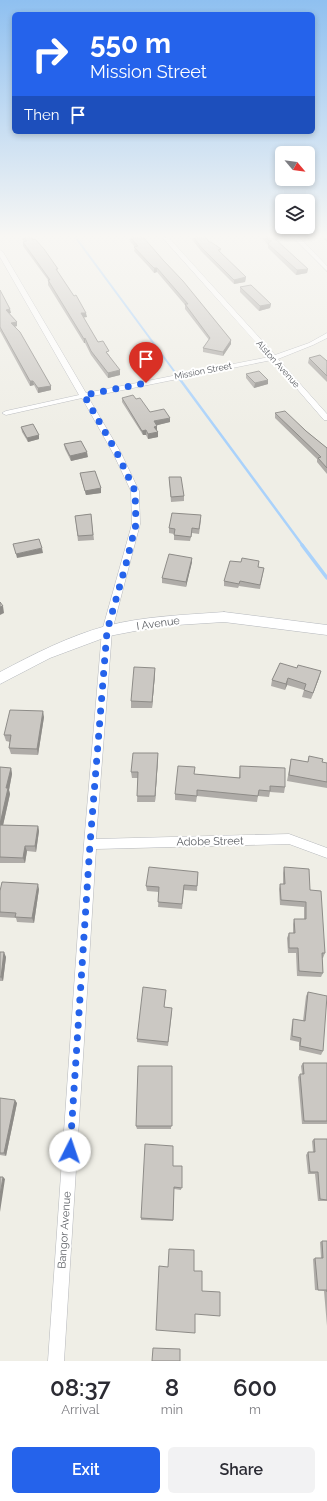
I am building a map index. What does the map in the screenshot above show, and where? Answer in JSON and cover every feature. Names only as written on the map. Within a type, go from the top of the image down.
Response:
[{"type":"main road","name":"I Avenue","points":[[0,679],[45,654],[107,631],[161,621],[224,617],[327,630]]},
{"type":"street","name":"Bangor Avenue","points":[[29,302],[117,453],[135,491],[136,524],[107,631],[90,844],[56,1361]]},
{"type":"street","name":"Alston Avenue","points":[[222,302],[327,418]]},
{"type":"street","name":"Mission Street","points":[[6,413],[84,395],[272,358],[312,345],[327,335]]},
{"type":"street","name":"Adobe Street","points":[[90,844],[288,839],[327,853]]},
{"type":"building","points":[[0,302],[6,302],[10,309],[6,310],[17,322],[11,323],[20,332],[51,386],[38,388],[33,381],[30,381],[0,327]]},
{"type":"building","points":[[61,302],[80,302],[86,313],[81,313],[98,342],[103,341],[109,351],[106,352],[120,370],[108,373],[91,351],[85,338],[84,339]]},
{"type":"building","points":[[186,302],[200,302],[231,340],[223,352],[203,348],[210,338],[185,304],[188,304]]},
{"type":"building","points":[[255,302],[268,302],[271,304],[260,306]]},
{"type":"building","points":[[320,355],[327,361],[327,376],[309,358]]},
{"type":"building","points":[[259,371],[268,380],[255,383],[246,374]]},
{"type":"building","points":[[133,395],[136,399],[140,398],[150,412],[164,409],[170,418],[154,421],[157,426],[154,427],[158,432],[148,434],[146,430],[142,431],[122,398]]},
{"type":"building","points":[[285,411],[327,448],[327,468],[318,458],[321,457],[275,413]]},
{"type":"building","points":[[33,424],[39,435],[27,438],[21,427]]},
{"type":"building","points":[[81,441],[87,452],[70,456],[64,444]]},
{"type":"building","points":[[95,471],[101,488],[85,491],[80,473]]},
{"type":"building","points":[[169,477],[181,477],[184,496],[171,497]]},
{"type":"building","points":[[172,513],[201,515],[199,529],[192,528],[191,537],[174,535],[175,529],[169,528]]},
{"type":"building","points":[[91,514],[93,535],[78,536],[75,516]]},
{"type":"building","points":[[39,539],[42,548],[16,554],[13,544]]},
{"type":"building","points":[[169,554],[192,558],[186,582],[162,578]]},
{"type":"building","points":[[242,558],[259,561],[258,567],[264,568],[260,585],[240,581],[239,584],[224,581],[230,561],[241,562]]},
{"type":"building","points":[[280,663],[297,668],[298,665],[321,671],[313,693],[304,690],[306,684],[288,678],[286,684],[272,680]]},
{"type":"building","points":[[134,667],[155,668],[152,702],[131,701]]},
{"type":"building","points":[[10,710],[43,711],[37,749],[9,748],[11,735],[4,735]]},
{"type":"building","points":[[133,753],[158,753],[155,796],[137,796],[138,772],[131,772]]},
{"type":"building","points":[[309,756],[323,759],[322,762],[327,763],[327,782],[289,775],[291,759],[308,762]]},
{"type":"building","points":[[178,766],[195,767],[194,774],[240,778],[240,766],[285,768],[285,787],[270,786],[270,791],[259,790],[258,796],[197,790],[197,796],[175,794]]},
{"type":"building","points":[[0,767],[11,768],[0,824]]},
{"type":"building","points":[[0,825],[38,826],[35,846],[25,846],[23,858],[0,857]]},
{"type":"building","points":[[149,867],[198,872],[197,886],[184,885],[182,904],[158,902],[159,887],[146,886]]},
{"type":"building","points":[[284,867],[309,869],[310,890],[321,891],[325,953],[322,953],[323,973],[299,971],[298,948],[289,948],[289,933],[295,933],[294,919],[306,919],[306,902],[281,900],[280,884],[285,884]]},
{"type":"building","points":[[2,882],[38,884],[32,918],[15,917],[16,913],[0,912],[0,891]]},
{"type":"building","points":[[0,952],[4,952],[1,977],[0,977]]},
{"type":"building","points":[[143,987],[166,990],[164,1007],[172,1008],[168,1042],[137,1039]]},
{"type":"building","points":[[308,992],[327,996],[323,1051],[300,1046],[301,1038],[292,1036],[293,1019],[305,1021]]},
{"type":"building","points":[[303,1063],[327,1063],[327,1121],[304,1121],[300,1074],[304,1074]]},
{"type":"building","points":[[138,1066],[172,1066],[172,1126],[136,1126]]},
{"type":"building","points":[[0,1098],[15,1100],[4,1153],[0,1153]]},
{"type":"building","points":[[314,1139],[327,1139],[327,1200],[320,1199],[318,1172],[310,1172],[308,1152],[315,1152]]},
{"type":"building","points":[[145,1144],[173,1146],[173,1166],[182,1166],[182,1188],[174,1187],[173,1220],[141,1218]]},
{"type":"building","points":[[0,1177],[3,1177],[0,1195]]},
{"type":"building","points":[[322,1241],[327,1241],[327,1290],[318,1290],[315,1258],[323,1258]]},
{"type":"building","points":[[169,1249],[194,1250],[194,1271],[202,1271],[202,1291],[220,1292],[220,1316],[195,1314],[195,1333],[156,1330],[159,1266],[168,1267]]},
{"type":"building","points":[[153,1348],[180,1349],[180,1361],[152,1361]]},
{"type":"waterway","points":[[123,302],[177,375]]},
{"type":"waterway","points":[[176,374],[303,546]]},
{"type":"waterway","points":[[302,545],[327,578]]},
{"type":"route","points":[[70,1151],[90,844],[107,631],[136,524],[135,491],[117,453],[84,395],[146,383]]}]
